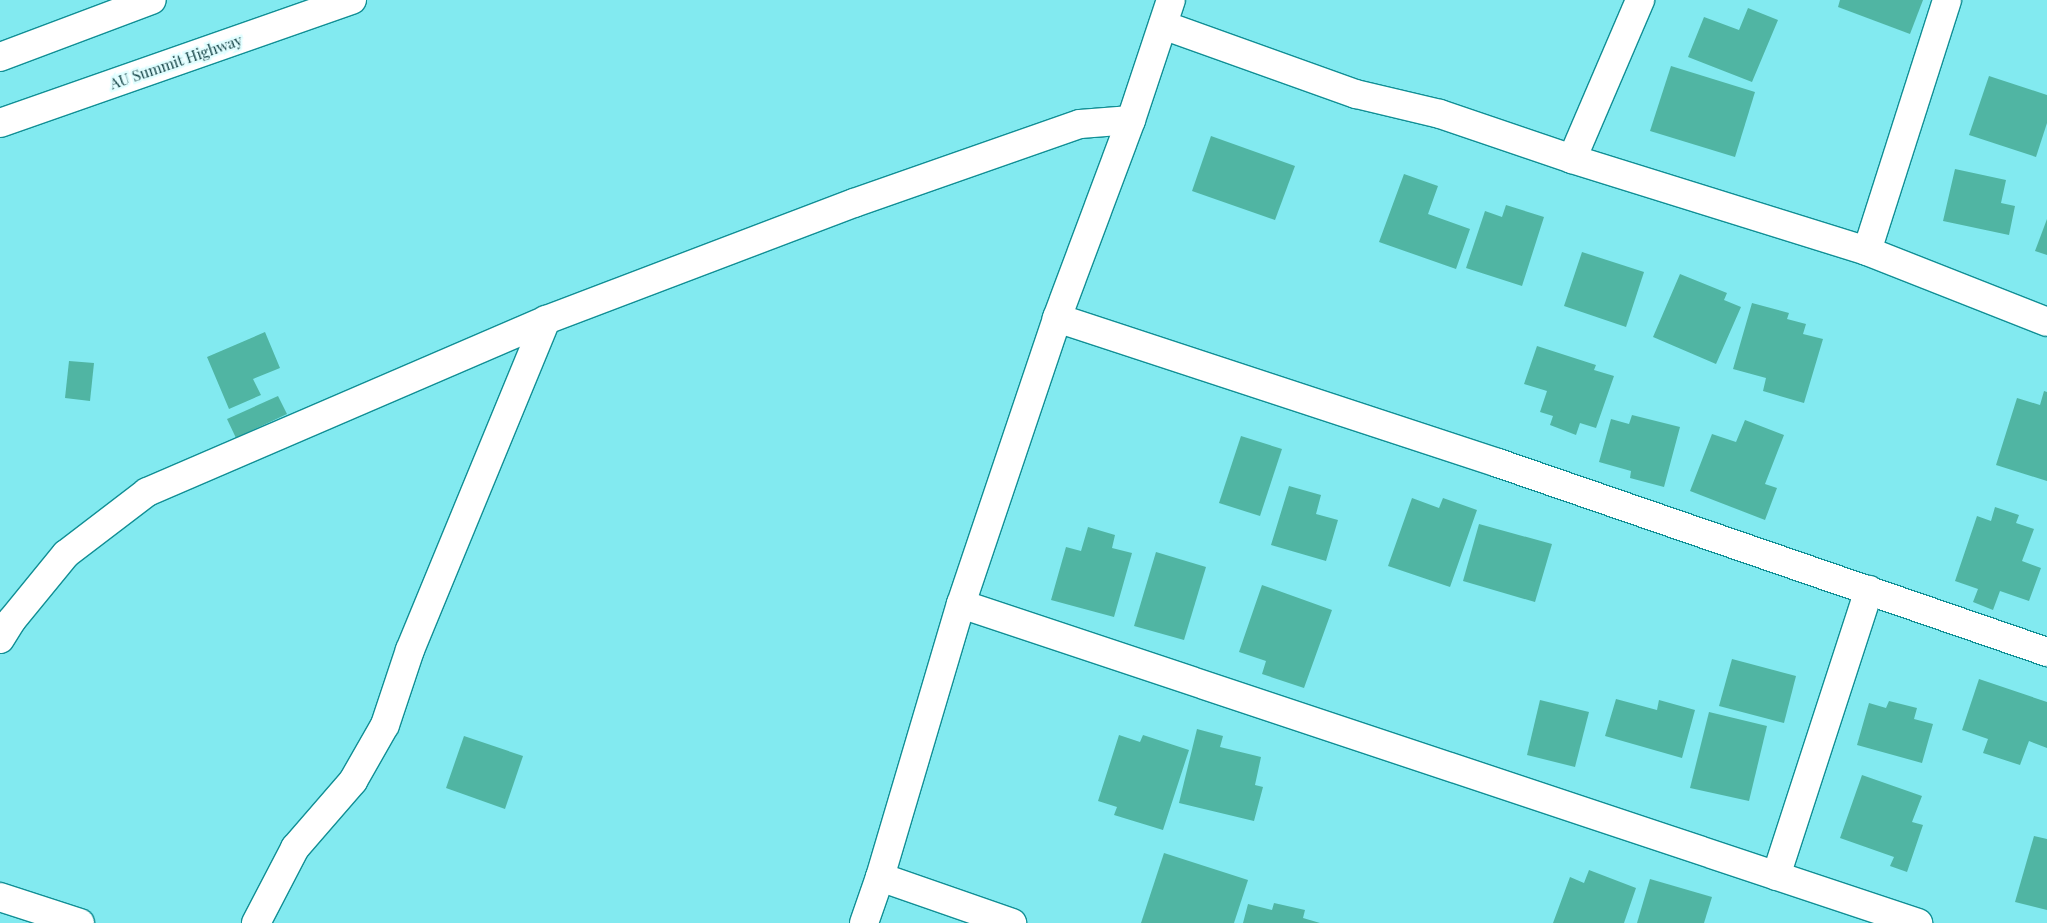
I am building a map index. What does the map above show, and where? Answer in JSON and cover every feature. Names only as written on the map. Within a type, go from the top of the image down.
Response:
[{"type":"street","points":[[0,57],[152,0]]},
{"type":"street","name":"AU Summit Highway","points":[[0,123],[352,0]]},
{"type":"street","points":[[864,923],[880,878],[961,604],[1057,318],[1131,120],[1172,0]]},
{"type":"street","points":[[1572,159],[1640,0]]},
{"type":"street","points":[[1867,251],[1946,0]]},
{"type":"street","points":[[1163,25],[1356,94],[1440,114],[1572,159],[1867,251],[2047,322]]},
{"type":"street","points":[[0,639],[12,620],[66,554],[148,492],[546,320],[854,204],[1080,124],[1131,120]]},
{"type":"street","points":[[1057,318],[1498,463],[2046,650]]},
{"type":"street","points":[[256,923],[295,848],[353,781],[385,725],[410,650],[546,320]]},
{"type":"street","points":[[1776,876],[1869,590]]},
{"type":"street","points":[[961,604],[1918,923]]},
{"type":"street","points":[[880,878],[1012,923]]},
{"type":"street","points":[[0,897],[77,923]]},
{"type":"building","points":[[1840,0],[1923,0],[1910,34],[1838,7]]},
{"type":"building","points":[[1748,8],[1778,20],[1752,82],[1688,57],[1704,17],[1739,30]]},
{"type":"building","points":[[1671,66],[1755,92],[1735,157],[1650,131]]},
{"type":"building","points":[[1989,76],[2047,95],[2047,123],[2036,157],[1969,135]]},
{"type":"building","points":[[1211,136],[1295,166],[1275,220],[1192,191]]},
{"type":"building","points":[[1955,169],[2006,180],[2001,203],[2015,206],[2009,235],[1943,221]]},
{"type":"building","points":[[1404,174],[1438,186],[1428,214],[1470,229],[1456,269],[1379,242]]},
{"type":"building","points":[[1506,205],[1544,217],[1522,286],[1466,268],[1485,211],[1502,217]]},
{"type":"building","points":[[2047,219],[2047,255],[2035,251]]},
{"type":"building","points":[[1582,252],[1644,272],[1626,327],[1564,306]]},
{"type":"building","points":[[1680,274],[1727,293],[1724,300],[1741,307],[1716,364],[1653,337]]},
{"type":"building","points":[[1752,303],[1789,313],[1787,319],[1806,324],[1803,334],[1823,339],[1804,403],[1763,391],[1766,378],[1733,369]]},
{"type":"building","points":[[265,332],[280,368],[253,379],[261,395],[229,409],[207,357]]},
{"type":"building","points":[[1537,346],[1596,365],[1594,370],[1614,376],[1596,428],[1580,423],[1576,435],[1550,425],[1553,416],[1540,412],[1547,391],[1524,384]]},
{"type":"building","points":[[69,361],[94,363],[90,401],[65,398]]},
{"type":"building","points":[[2044,391],[2047,392],[2047,481],[1996,465],[2017,398],[2040,405]]},
{"type":"building","points":[[278,396],[287,414],[236,438],[227,419]]},
{"type":"building","points":[[1632,415],[1680,427],[1664,487],[1630,478],[1631,471],[1599,462],[1611,419],[1629,424]]},
{"type":"building","points":[[1745,420],[1784,435],[1765,484],[1777,488],[1765,520],[1690,491],[1712,434],[1736,442]]},
{"type":"building","points":[[1241,436],[1282,449],[1260,516],[1219,503]]},
{"type":"building","points":[[1289,486],[1321,495],[1316,514],[1338,520],[1326,561],[1271,545]]},
{"type":"building","points":[[1412,498],[1439,508],[1443,498],[1477,510],[1450,587],[1388,566]]},
{"type":"building","points":[[1995,507],[2019,515],[2016,523],[2034,529],[2022,561],[2041,568],[2029,601],[2000,591],[1993,610],[1973,602],[1978,589],[1955,581],[1977,516],[1991,521]]},
{"type":"building","points":[[1479,524],[1552,544],[1535,602],[1463,581]]},
{"type":"building","points":[[1088,527],[1115,535],[1112,548],[1132,553],[1114,617],[1051,600],[1066,547],[1081,551]]},
{"type":"building","points":[[1156,552],[1206,567],[1184,640],[1134,626]]},
{"type":"building","points":[[1262,585],[1332,610],[1304,688],[1262,674],[1266,661],[1239,652]]},
{"type":"building","points":[[1732,659],[1796,676],[1784,723],[1719,706]]},
{"type":"building","points":[[1979,679],[2047,702],[2047,748],[2029,741],[2020,765],[1983,753],[1988,739],[1962,730]]},
{"type":"building","points":[[1616,699],[1657,710],[1659,700],[1695,710],[1682,758],[1605,736]]},
{"type":"building","points":[[1540,700],[1589,712],[1575,767],[1527,755]]},
{"type":"building","points":[[1889,701],[1917,708],[1914,719],[1933,724],[1922,763],[1857,745],[1869,703],[1886,708]]},
{"type":"building","points":[[1709,712],[1767,726],[1749,801],[1690,788]]},
{"type":"building","points":[[1197,729],[1223,736],[1220,747],[1261,757],[1255,785],[1263,787],[1254,821],[1179,803]]},
{"type":"building","points":[[1119,735],[1140,742],[1143,735],[1189,750],[1163,830],[1114,815],[1117,807],[1098,801]]},
{"type":"building","points":[[464,736],[523,756],[505,809],[446,788]]},
{"type":"building","points":[[1862,775],[1922,796],[1912,822],[1923,825],[1907,872],[1890,866],[1894,857],[1840,838]]},
{"type":"building","points":[[2034,836],[2047,839],[2047,910],[2015,902]]},
{"type":"building","points":[[1164,853],[1248,880],[1234,923],[1141,923]]},
{"type":"building","points":[[1589,870],[1636,888],[1624,923],[1553,923],[1570,877],[1584,883]]},
{"type":"building","points":[[1650,879],[1712,897],[1704,923],[1637,923]]},
{"type":"building","points":[[1274,903],[1305,910],[1303,918],[1320,923],[1243,923],[1248,904],[1272,910]]}]
